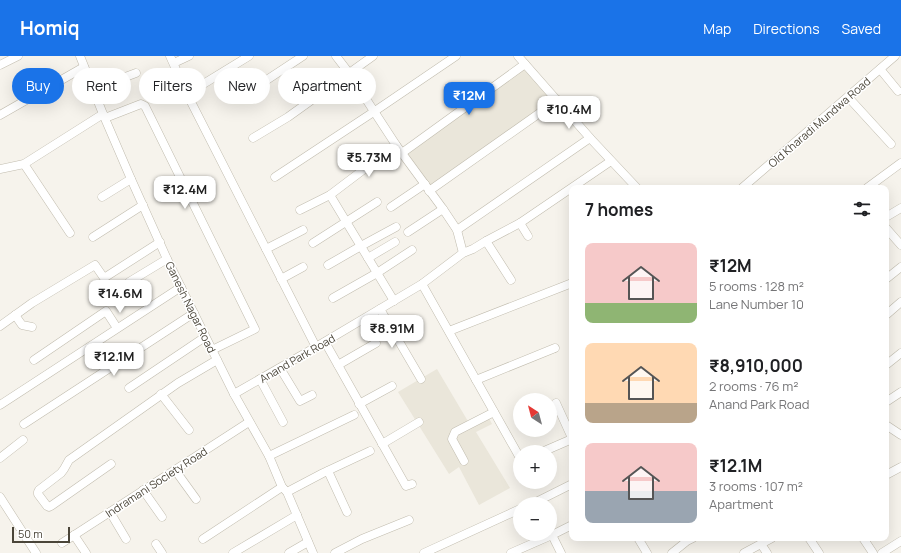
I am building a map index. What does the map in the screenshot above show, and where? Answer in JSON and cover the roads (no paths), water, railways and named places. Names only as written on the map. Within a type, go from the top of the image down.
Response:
[{"type":"street","points":[[0,65],[18,56]]},
{"type":"street","name":"Ganesh Nagar Road","points":[[80,56],[84,67]]},
{"type":"street","points":[[172,60],[189,56]]},
{"type":"street","points":[[206,82],[249,56]]},
{"type":"street","points":[[270,77],[303,56]]},
{"type":"street","points":[[336,56],[345,68]]},
{"type":"street","points":[[356,68],[373,56]]},
{"type":"street","points":[[275,177],[456,56]]},
{"type":"street","points":[[518,56],[633,185]]},
{"type":"street","name":"Old Kharadi Mundwa Road","points":[[745,185],[896,56]]},
{"type":"street","points":[[402,153],[525,64]]},
{"type":"street","points":[[0,115],[84,67]]},
{"type":"street","points":[[880,69],[898,91]]},
{"type":"street","points":[[131,75],[136,73]]},
{"type":"street","points":[[848,97],[891,144]]},
{"type":"street","points":[[391,207],[427,187],[558,100]]},
{"type":"street","name":"Ganesh Nagar Road","points":[[99,104],[167,259],[234,394],[269,456],[313,553]]},
{"type":"street","points":[[0,169],[24,164],[104,116],[141,104],[145,106],[255,329],[212,350]]},
{"type":"street","points":[[192,104],[316,348]]},
{"type":"street","points":[[253,138],[288,117],[306,104]]},
{"type":"street","points":[[370,104],[396,145],[457,230],[463,253]]},
{"type":"street","points":[[457,230],[590,138]]},
{"type":"street","points":[[300,210],[330,195],[396,145]]},
{"type":"street","name":"Anand Park Road","points":[[575,185],[611,160]]},
{"type":"street","points":[[871,185],[901,163]]},
{"type":"street","points":[[24,164],[70,233]]},
{"type":"street","points":[[102,197],[131,179]]},
{"type":"street","name":"Anand Park Road","points":[[234,394],[380,310],[422,284],[463,253],[520,223],[569,189]]},
{"type":"street","points":[[330,195],[394,301]]},
{"type":"street","points":[[313,244],[377,202]]},
{"type":"street","points":[[92,237],[143,205]]},
{"type":"street","points":[[889,215],[901,208]]},
{"type":"street","points":[[408,232],[443,209]]},
{"type":"street","points":[[520,223],[528,236]]},
{"type":"street","points":[[328,265],[396,227]]},
{"type":"street","points":[[266,249],[303,230]]},
{"type":"street","points":[[889,231],[901,245]]},
{"type":"street","points":[[486,241],[511,280]]},
{"type":"street","points":[[0,326],[32,303],[95,265],[104,278],[160,242]]},
{"type":"street","points":[[368,258],[395,242]]},
{"type":"street","points":[[333,298],[377,273],[412,250]]},
{"type":"street","points":[[129,282],[167,259]]},
{"type":"street","points":[[281,279],[303,267]]},
{"type":"street","points":[[889,277],[901,267]]},
{"type":"street","points":[[422,284],[513,446]]},
{"type":"street","points":[[449,331],[569,284]]},
{"type":"street","points":[[0,405],[181,287]]},
{"type":"street","points":[[889,312],[901,302]]},
{"type":"street","points":[[380,310],[421,379]]},
{"type":"street","points":[[34,360],[106,312],[118,328]]},
{"type":"street","points":[[24,424],[194,313]]},
{"type":"street","points":[[15,315],[22,325],[32,327]]},
{"type":"street","points":[[129,388],[205,337]]},
{"type":"street","points":[[325,342],[406,486],[412,484]]},
{"type":"street","points":[[338,365],[376,343]]},
{"type":"street","points":[[476,380],[555,348]]},
{"type":"street","points":[[889,363],[901,354]]},
{"type":"street","points":[[111,464],[49,507],[38,494],[39,490],[61,473],[69,460],[178,383],[217,360]]},
{"type":"street","points":[[280,368],[300,401],[312,395]]},
{"type":"street","points":[[260,379],[283,422]]},
{"type":"street","points":[[359,404],[392,386]]},
{"type":"street","points":[[889,400],[901,392]]},
{"type":"street","points":[[162,394],[189,430]]},
{"type":"street","points":[[557,405],[569,432]]},
{"type":"street","points":[[464,461],[452,439],[455,432],[494,412]]},
{"type":"street","points":[[269,456],[354,415]]},
{"type":"street","name":"Indramani Society Road","points":[[62,543],[249,422]]},
{"type":"street","points":[[382,444],[419,422]]},
{"type":"street","points":[[889,427],[900,433]]},
{"type":"street","points":[[0,458],[23,440]]},
{"type":"street","points":[[557,446],[569,440]]},
{"type":"street","points":[[203,539],[284,489],[328,471],[370,451]]},
{"type":"street","points":[[889,473],[901,466]]},
{"type":"street","points":[[175,470],[196,499]]},
{"type":"street","points":[[328,471],[347,512]]},
{"type":"street","points":[[547,497],[569,486]]},
{"type":"street","points":[[143,490],[162,517]]},
{"type":"street","points":[[0,497],[36,553]]},
{"type":"street","points":[[110,512],[126,539]]},
{"type":"street","points":[[424,553],[513,512]]},
{"type":"street","points":[[233,553],[297,515]]},
{"type":"street","points":[[336,553],[362,539],[409,520]]},
{"type":"street","points":[[557,530],[569,526]]},
{"type":"street","points":[[74,535],[86,553]]},
{"type":"street","points":[[511,553],[534,541]]},
{"type":"street","points":[[555,541],[561,553]]},
{"type":"street","points":[[640,541],[647,553]]},
{"type":"street","points":[[672,553],[687,541]]},
{"type":"street","points":[[744,553],[767,541]]},
{"type":"street","points":[[811,541],[819,553]]},
{"type":"street","points":[[865,541],[873,553]]},
{"type":"street","points":[[882,553],[901,541]]},
{"type":"street","points":[[289,553],[308,542]]},
{"type":"street","points":[[156,544],[162,553]]},
{"type":"street","points":[[762,544],[767,553]]}]
